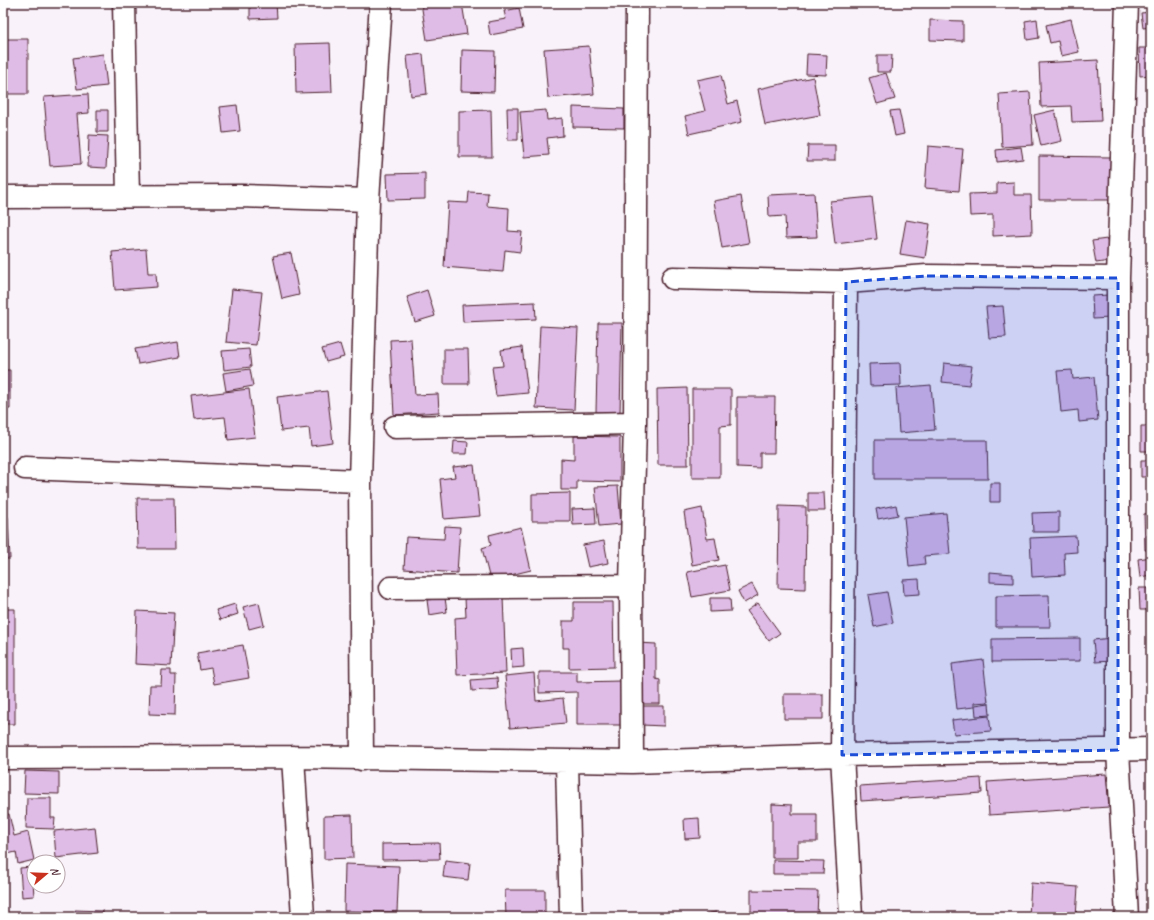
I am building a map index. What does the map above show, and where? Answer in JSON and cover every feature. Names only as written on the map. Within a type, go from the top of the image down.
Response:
[{"type":"street","points":[[124,3],[128,196]]},
{"type":"street","points":[[362,759],[360,481],[368,200],[380,3]]},
{"type":"street","points":[[632,762],[631,586],[635,423],[638,3],[649,3]]},
{"type":"street","points":[[1127,3],[1118,278],[1118,750],[1127,917]]},
{"type":"street","points":[[3,197],[241,196],[368,200]]},
{"type":"street","points":[[673,278],[846,282],[927,276],[1118,278]]},
{"type":"street","points":[[846,282],[842,754],[851,917]]},
{"type":"street","points":[[395,427],[635,423]]},
{"type":"street","points":[[25,468],[360,481]]},
{"type":"street","points":[[390,588],[631,586]]},
{"type":"street","points":[[3,758],[293,757],[632,762],[842,754],[1151,749]]},
{"type":"street","points":[[293,757],[303,917]]},
{"type":"street","points":[[567,762],[571,917]]},
{"type":"highlighted area","points":[[927,276],[1118,278],[1118,750],[842,755],[846,282]]},
{"type":"building","points":[[250,3],[276,3],[277,18],[250,19]]},
{"type":"building","points":[[421,3],[462,3],[467,34],[427,40]]},
{"type":"building","points":[[519,8],[523,29],[490,35],[488,22],[506,19],[504,11]]},
{"type":"building","points":[[1151,12],[1151,27],[1143,28],[1141,13]]},
{"type":"building","points":[[1037,19],[1039,38],[1027,40],[1025,21]]},
{"type":"building","points":[[1071,19],[1079,52],[1061,56],[1058,41],[1050,43],[1046,25]]},
{"type":"building","points":[[930,20],[963,21],[963,41],[930,40]]},
{"type":"building","points":[[3,39],[28,39],[28,94],[3,94]]},
{"type":"building","points":[[330,43],[332,92],[296,93],[295,44]]},
{"type":"building","points":[[589,46],[594,94],[548,98],[544,49]]},
{"type":"building","points":[[1139,48],[1151,48],[1151,75],[1140,76]]},
{"type":"building","points":[[462,50],[495,51],[494,92],[461,91]]},
{"type":"building","points":[[103,54],[107,86],[77,89],[73,58]]},
{"type":"building","points":[[423,54],[427,94],[411,96],[407,56]]},
{"type":"building","points":[[807,54],[827,55],[826,75],[806,74]]},
{"type":"building","points":[[877,55],[892,55],[891,72],[877,72]]},
{"type":"building","points":[[1098,60],[1101,121],[1072,122],[1071,106],[1041,107],[1039,63]]},
{"type":"building","points":[[886,73],[895,99],[877,104],[869,78]]},
{"type":"building","points":[[721,75],[728,104],[737,101],[742,122],[689,134],[685,116],[705,111],[697,80]]},
{"type":"building","points":[[813,77],[820,115],[765,125],[758,89]]},
{"type":"building","points":[[1030,92],[1033,145],[1002,147],[999,94]]},
{"type":"building","points":[[88,94],[89,113],[77,114],[81,164],[50,166],[44,97]]},
{"type":"building","points":[[237,105],[240,131],[223,133],[220,107]]},
{"type":"building","points":[[573,107],[624,109],[624,128],[573,127]]},
{"type":"building","points":[[507,108],[518,108],[518,140],[508,140]]},
{"type":"building","points":[[97,110],[108,110],[108,132],[97,132]]},
{"type":"building","points":[[491,110],[492,157],[459,157],[459,111]]},
{"type":"building","points":[[546,110],[547,120],[562,118],[563,136],[547,138],[549,155],[524,157],[520,112]]},
{"type":"building","points":[[899,110],[904,134],[895,136],[890,111]]},
{"type":"building","points":[[1055,110],[1062,141],[1041,146],[1034,115]]},
{"type":"building","points":[[89,135],[108,136],[106,168],[88,167]]},
{"type":"building","points":[[808,145],[835,145],[835,161],[807,161]]},
{"type":"building","points":[[928,146],[963,149],[959,191],[925,188]]},
{"type":"building","points":[[1021,147],[1023,159],[997,162],[996,150]]},
{"type":"building","points":[[1039,156],[1111,157],[1111,200],[1039,200]]},
{"type":"building","points":[[425,173],[425,199],[388,200],[387,174]]},
{"type":"building","points":[[1014,182],[1014,195],[1031,195],[1032,234],[993,236],[993,215],[970,216],[969,194],[997,193],[997,183]]},
{"type":"building","points":[[469,192],[488,193],[487,206],[509,208],[508,231],[522,232],[520,252],[505,250],[503,272],[444,267],[448,202],[468,203]]},
{"type":"building","points":[[814,193],[817,237],[786,238],[785,216],[769,217],[768,195]]},
{"type":"building","points":[[741,196],[749,243],[722,248],[714,201]]},
{"type":"building","points":[[872,197],[877,239],[835,244],[830,201]]},
{"type":"building","points":[[906,220],[930,224],[925,258],[900,254]]},
{"type":"building","points":[[1107,239],[1110,261],[1096,263],[1092,241]]},
{"type":"building","points":[[146,249],[148,273],[156,273],[157,287],[115,290],[112,252]]},
{"type":"building","points":[[291,253],[299,295],[282,299],[273,256]]},
{"type":"building","points":[[3,279],[8,303],[3,304]]},
{"type":"building","points":[[232,289],[262,292],[256,345],[226,342]]},
{"type":"building","points":[[427,290],[435,316],[415,322],[407,297]]},
{"type":"building","points":[[1108,295],[1110,318],[1093,319],[1092,296]]},
{"type":"building","points":[[535,302],[536,319],[463,322],[462,305]]},
{"type":"building","points":[[1003,306],[1006,337],[989,338],[986,307]]},
{"type":"building","points":[[598,323],[622,323],[620,413],[596,412]]},
{"type":"building","points":[[540,326],[578,328],[574,410],[536,408]]},
{"type":"building","points":[[411,339],[415,395],[438,394],[439,412],[394,415],[390,340]]},
{"type":"building","points":[[178,342],[180,357],[138,364],[135,349]]},
{"type":"building","points":[[340,344],[344,357],[326,362],[322,349]]},
{"type":"building","points":[[522,347],[528,393],[496,396],[492,367],[503,366],[501,350]]},
{"type":"building","points":[[249,349],[251,367],[224,370],[222,351]]},
{"type":"building","points":[[444,349],[468,349],[469,384],[444,384]]},
{"type":"building","points":[[900,363],[901,385],[870,386],[869,364]]},
{"type":"building","points":[[944,363],[972,366],[969,385],[942,382]]},
{"type":"building","points":[[250,369],[253,386],[226,391],[223,373]]},
{"type":"building","points":[[3,370],[10,370],[10,409],[3,409]]},
{"type":"building","points":[[1072,370],[1073,379],[1094,377],[1098,420],[1079,422],[1078,410],[1061,412],[1057,371]]},
{"type":"building","points":[[931,385],[935,430],[899,433],[896,388]]},
{"type":"building","points":[[687,388],[688,465],[658,465],[657,389]]},
{"type":"building","points":[[249,389],[255,437],[228,440],[225,417],[194,420],[191,396]]},
{"type":"building","points":[[692,389],[731,389],[731,425],[720,426],[720,478],[692,478]]},
{"type":"building","points":[[327,391],[333,443],[311,446],[309,428],[281,431],[277,397]]},
{"type":"building","points":[[737,397],[775,397],[774,453],[760,453],[760,468],[737,467]]},
{"type":"building","points":[[1141,426],[1151,426],[1151,451],[1141,451]]},
{"type":"building","points":[[574,436],[620,437],[620,482],[577,481],[577,490],[561,490],[561,459],[574,460]]},
{"type":"building","points":[[875,440],[987,440],[988,479],[875,479]]},
{"type":"building","points":[[454,441],[468,442],[467,454],[453,454]]},
{"type":"building","points":[[1141,460],[1151,460],[1151,477],[1141,477]]},
{"type":"building","points":[[474,465],[480,516],[444,519],[440,479],[455,477],[453,467]]},
{"type":"building","points":[[990,483],[1000,483],[1000,502],[990,502]]},
{"type":"building","points":[[618,486],[621,524],[599,526],[595,487]]},
{"type":"building","points":[[570,493],[570,521],[532,521],[532,494]]},
{"type":"building","points":[[808,493],[824,493],[825,511],[808,511]]},
{"type":"building","points":[[137,498],[174,498],[175,549],[138,549]]},
{"type":"building","points":[[896,505],[898,515],[878,519],[876,509]]},
{"type":"building","points":[[779,506],[806,507],[805,589],[778,588]]},
{"type":"building","points":[[595,508],[596,524],[573,525],[572,509]]},
{"type":"building","points":[[702,508],[707,539],[715,538],[719,560],[692,565],[684,512]]},
{"type":"building","points":[[1059,512],[1059,532],[1033,532],[1032,513]]},
{"type":"building","points":[[946,513],[950,554],[924,556],[925,564],[909,566],[904,517]]},
{"type":"building","points":[[1151,513],[1151,550],[1145,550],[1144,514]]},
{"type":"building","points":[[3,517],[8,517],[10,559],[3,559]]},
{"type":"building","points":[[445,526],[460,527],[457,573],[404,569],[406,537],[444,539]]},
{"type":"building","points":[[521,527],[531,570],[490,580],[482,548],[491,545],[489,535]]},
{"type":"building","points":[[1076,536],[1077,552],[1064,553],[1065,575],[1032,577],[1030,538]]},
{"type":"building","points":[[604,541],[608,563],[588,567],[583,545]]},
{"type":"building","points":[[1151,557],[1151,575],[1140,577],[1138,559]]},
{"type":"building","points":[[725,565],[730,590],[692,597],[687,572]]},
{"type":"building","points":[[990,572],[1013,574],[1013,583],[990,582]]},
{"type":"building","points":[[919,579],[920,594],[904,595],[903,580]]},
{"type":"building","points":[[752,584],[758,595],[744,603],[738,591]]},
{"type":"building","points":[[1139,588],[1151,588],[1151,610],[1140,610]]},
{"type":"building","points":[[887,592],[893,623],[874,627],[868,595]]},
{"type":"building","points":[[1049,595],[1050,627],[996,627],[996,596]]},
{"type":"building","points":[[503,597],[506,673],[457,675],[455,618],[466,617],[465,598]]},
{"type":"building","points":[[445,598],[447,612],[429,615],[427,600]]},
{"type":"building","points":[[710,598],[730,598],[731,611],[710,612]]},
{"type":"building","points":[[574,602],[613,602],[614,667],[569,668],[569,648],[563,648],[563,621],[574,621]]},
{"type":"building","points":[[259,603],[264,625],[249,629],[243,607]]},
{"type":"building","points":[[758,603],[780,633],[769,641],[747,611]]},
{"type":"building","points":[[235,604],[238,614],[220,620],[216,610]]},
{"type":"building","points":[[3,609],[15,609],[15,724],[3,724]]},
{"type":"building","points":[[137,611],[174,613],[171,666],[135,664]]},
{"type":"building","points":[[1080,638],[1080,661],[992,662],[992,639]]},
{"type":"building","points":[[1111,638],[1112,661],[1095,662],[1093,640]]},
{"type":"building","points":[[638,643],[656,644],[656,679],[660,680],[660,704],[639,704]]},
{"type":"building","points":[[243,645],[249,678],[214,684],[211,668],[200,670],[197,653]]},
{"type":"building","points":[[523,648],[524,667],[512,668],[511,649]]},
{"type":"building","points":[[983,660],[988,702],[974,703],[974,707],[957,709],[952,664]]},
{"type":"building","points":[[162,670],[171,670],[171,675],[176,675],[175,715],[149,714],[150,685],[161,685]]},
{"type":"building","points":[[539,672],[577,672],[577,682],[621,681],[621,725],[577,725],[577,692],[539,693]]},
{"type":"building","points":[[534,673],[536,701],[563,698],[566,723],[510,728],[505,676]]},
{"type":"building","points":[[497,678],[498,689],[472,691],[471,680]]},
{"type":"building","points":[[784,694],[823,694],[823,719],[784,719]]},
{"type":"building","points":[[989,703],[990,715],[976,716],[975,705]]},
{"type":"building","points":[[642,706],[664,706],[664,726],[642,725]]},
{"type":"building","points":[[989,716],[991,731],[954,734],[952,720]]},
{"type":"building","points":[[25,771],[59,772],[59,794],[24,793]]},
{"type":"building","points":[[1106,774],[1109,807],[989,815],[987,782]]},
{"type":"building","points":[[981,778],[982,793],[861,801],[860,786]]},
{"type":"building","points":[[27,798],[51,798],[51,818],[55,818],[54,829],[26,828]]},
{"type":"building","points":[[772,804],[792,805],[792,814],[817,814],[817,842],[798,842],[798,858],[772,858]]},
{"type":"building","points":[[9,814],[14,836],[28,832],[33,854],[26,854],[26,862],[18,864],[16,852],[3,855],[3,815]]},
{"type":"building","points":[[352,815],[353,858],[324,859],[324,816]]},
{"type":"building","points":[[699,818],[700,838],[685,839],[684,819]]},
{"type":"building","points":[[95,827],[98,853],[66,857],[66,854],[56,854],[54,831]]},
{"type":"building","points":[[439,843],[440,859],[382,860],[382,844]]},
{"type":"building","points":[[445,860],[470,863],[468,880],[443,877]]},
{"type":"building","points":[[773,860],[824,861],[823,874],[773,874]]},
{"type":"building","points":[[345,864],[399,866],[397,912],[344,911]]},
{"type":"building","points":[[20,868],[26,868],[26,894],[34,894],[34,896],[22,897]]},
{"type":"building","points":[[1031,883],[1078,887],[1076,917],[1029,917]]},
{"type":"building","points":[[505,890],[545,890],[545,917],[506,917]]},
{"type":"building","points":[[751,890],[818,891],[817,917],[751,917]]},
{"type":"building","points":[[75,910],[103,911],[103,917],[75,917]]},
{"type":"building","points":[[716,912],[717,917],[706,917],[705,914]]}]
